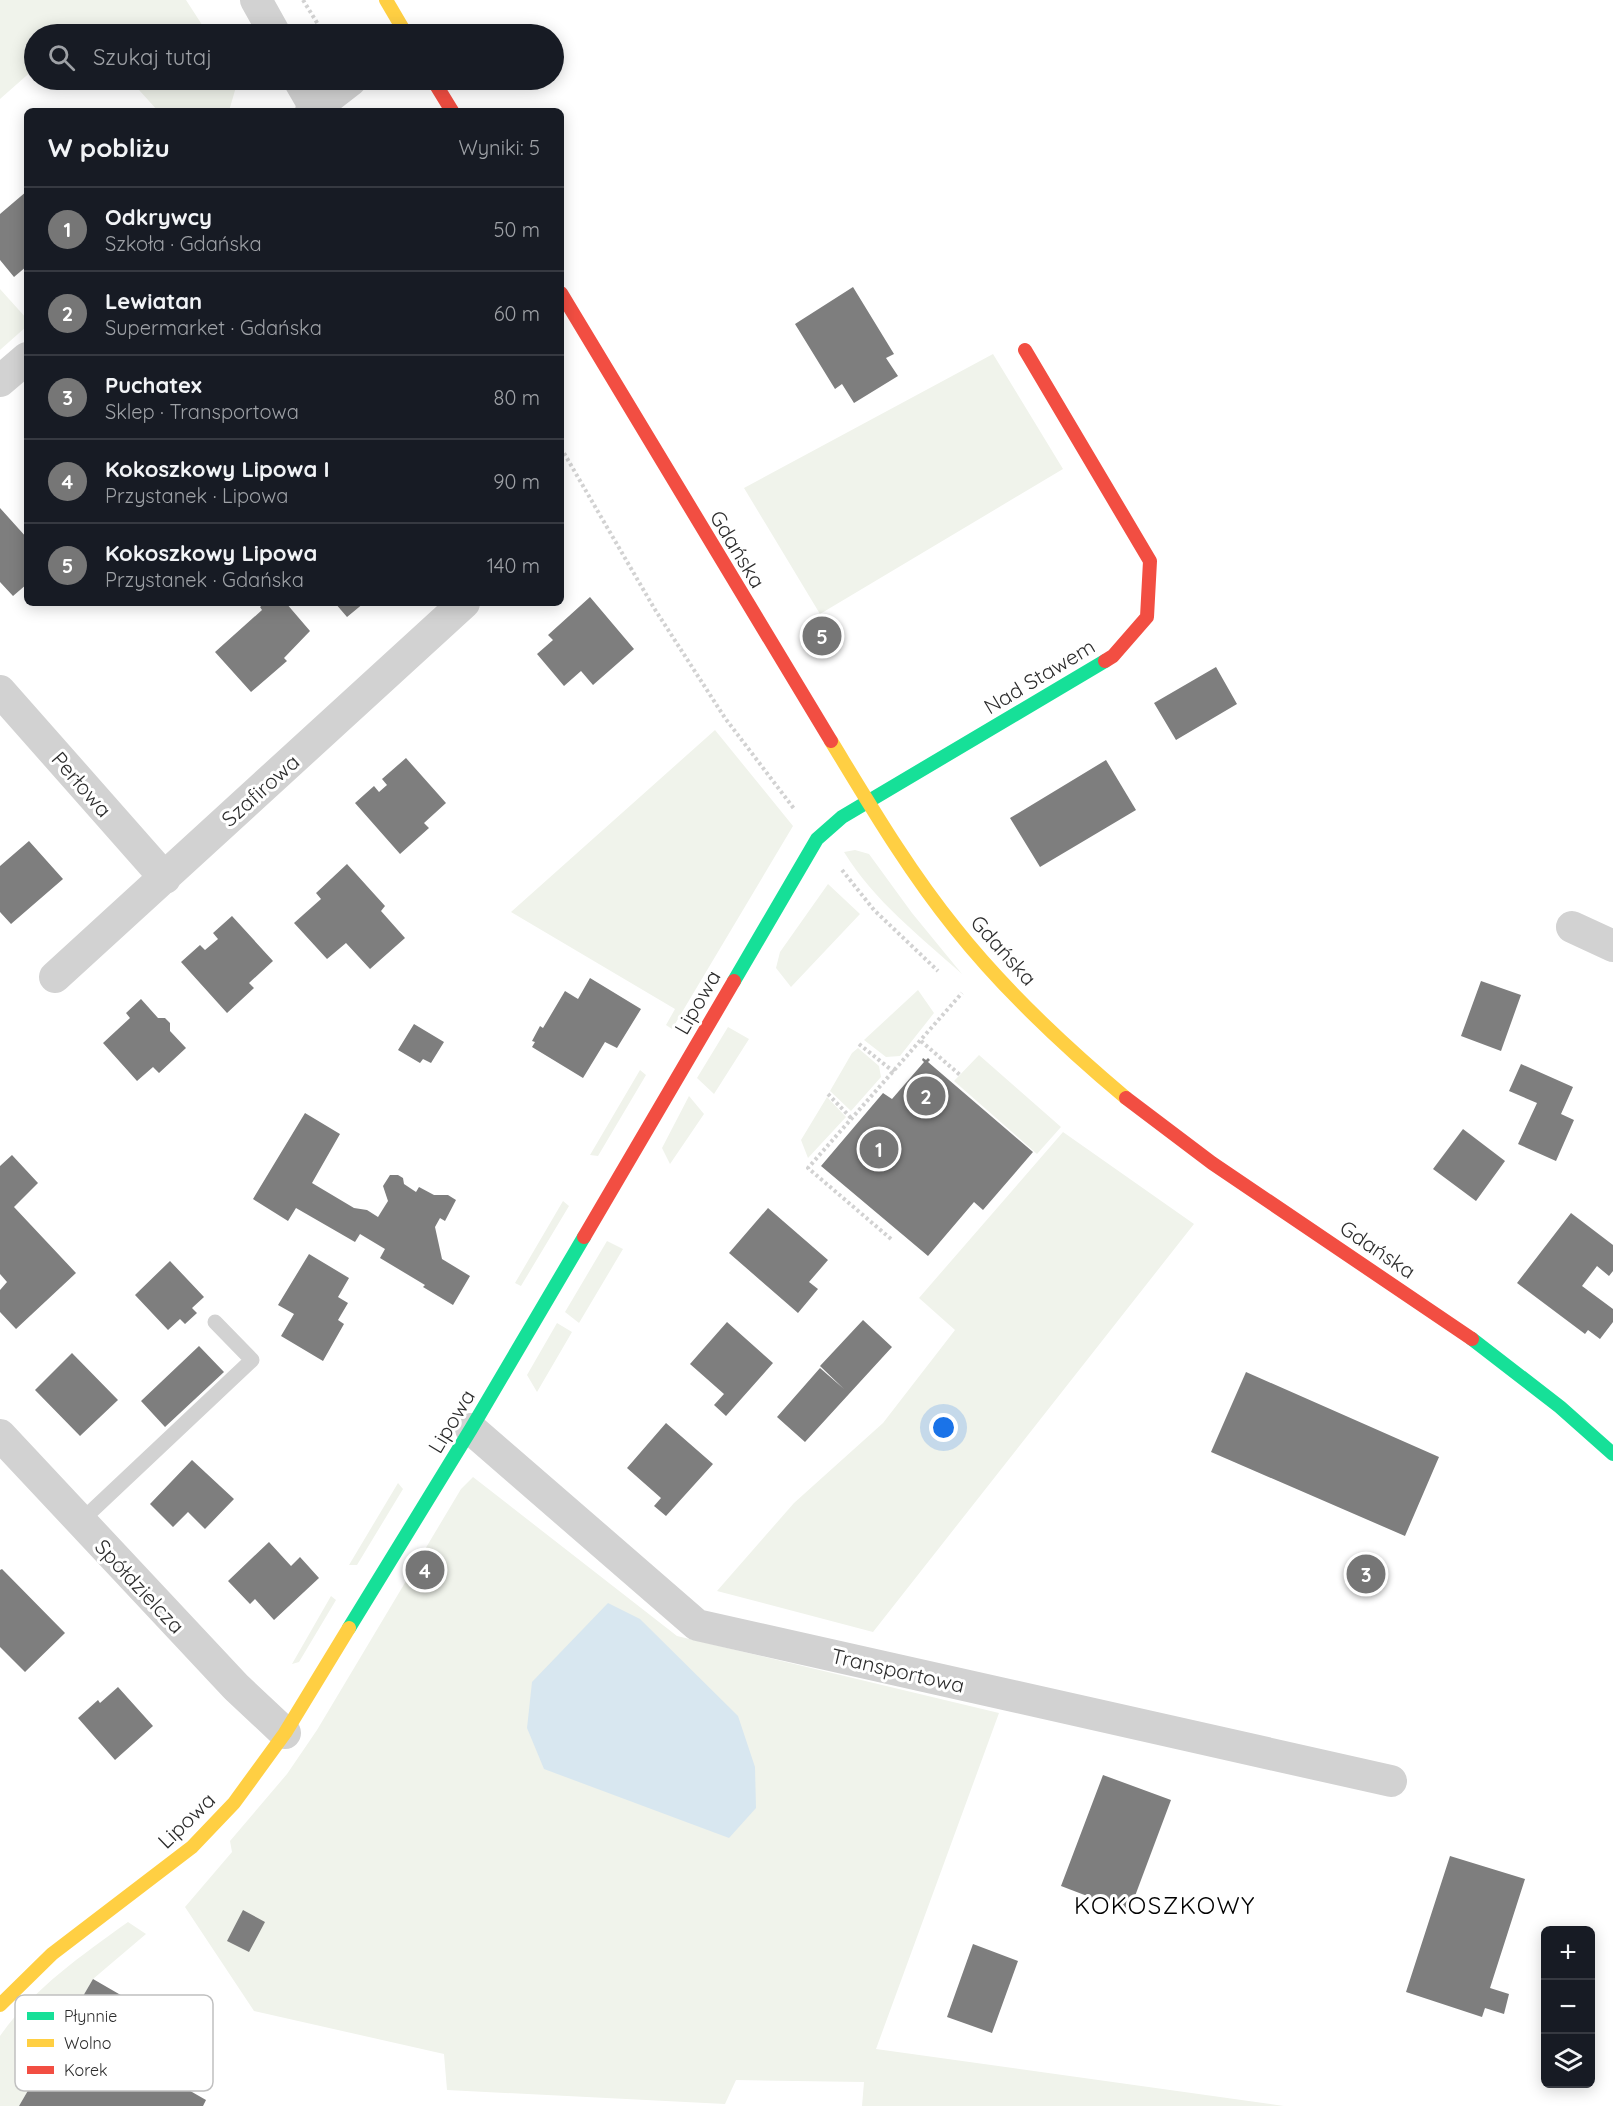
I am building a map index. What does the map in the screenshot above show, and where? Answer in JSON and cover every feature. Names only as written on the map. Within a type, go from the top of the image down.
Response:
[{"type":"street","points":[[256,0],[269,24]]},
{"type":"street","points":[[386,0],[400,24]]},
{"type":"street","points":[[304,90],[313,108]]},
{"type":"street","points":[[316,108],[339,90]]},
{"type":"street","points":[[439,90],[450,108]]},
{"type":"street","name":"Gdańska","points":[[564,298],[868,802],[917,878],[995,975],[1061,1042],[1156,1122],[1473,1340],[1561,1408],[1613,1454]]},
{"type":"street","name":"Nad Stawem","points":[[868,802],[1113,656],[1147,617],[1150,561],[1025,350]]},
{"type":"street","points":[[0,381],[24,361]]},
{"type":"street","name":"Szafirowa","points":[[55,976],[461,606]]},
{"type":"street","name":"Perłowa","points":[[0,691],[165,878]]},
{"type":"street","name":"Lipowa","points":[[0,2005],[52,1954],[188,1852],[234,1803],[285,1732],[471,1429],[817,839],[842,817],[868,802]]},
{"type":"street","points":[[1572,927],[1613,946]]},
{"type":"street","name":"Transportowa","points":[[471,1429],[698,1625],[1391,1781]]},
{"type":"street","name":"Spółdzielcza","points":[[0,1435],[236,1687],[285,1732]]},
{"type":"lane","points":[[80,1522],[252,1360],[215,1322]]},
{"type":"path","points":[[303,0],[318,24]]},
{"type":"path","points":[[564,453],[654,608],[712,698],[801,819]]},
{"type":"path","points":[[891,1239],[808,1168],[962,993]]},
{"type":"path","points":[[921,1041],[960,1075]]},
{"type":"path","points":[[859,1044],[894,1072]]},
{"type":"path","points":[[828,1094],[852,1119]]},
{"type":"shaded area","points":[[0,0],[186,0],[202,24],[24,24],[24,78],[0,99]]},
{"type":"shaded area","points":[[139,90],[235,90],[230,108],[155,108]]},
{"type":"shaded area","points":[[0,289],[24,316],[24,329],[0,350]]},
{"type":"shaded area","points":[[993,354],[1063,469],[820,614],[744,488]]},
{"type":"shaded area","points":[[715,730],[793,826],[672,1029],[666,1025],[675,1009],[511,912]]},
{"type":"shaded area","points":[[855,850],[869,854],[912,913],[962,974],[899,918],[869,887],[844,852]]},
{"type":"shaded area","points":[[828,884],[860,914],[791,987],[776,968],[780,952]]},
{"type":"shaded area","points":[[918,990],[934,1013],[900,1056],[886,1057],[864,1040]]},
{"type":"shaded area","points":[[728,1027],[749,1039],[714,1094],[697,1078]]},
{"type":"shaded area","points":[[858,1048],[879,1066],[881,1077],[851,1111],[830,1091],[852,1053]]},
{"type":"shaded area","points":[[979,1055],[1061,1127],[1037,1154],[954,1081]]},
{"type":"shaded area","points":[[640,1070],[646,1075],[598,1156],[590,1155]]},
{"type":"shaded area","points":[[689,1096],[704,1114],[670,1164],[662,1148]]},
{"type":"shaded area","points":[[827,1097],[846,1117],[808,1158],[801,1140]]},
{"type":"shaded area","points":[[1063,1132],[1194,1224],[873,1632],[717,1591],[794,1503],[883,1423],[955,1330],[919,1298]]},
{"type":"shaded area","points":[[563,1201],[569,1206],[521,1286],[515,1283]]},
{"type":"shaded area","points":[[607,1241],[623,1249],[579,1323],[565,1312]]},
{"type":"shaded area","points":[[557,1323],[572,1332],[537,1392],[527,1375]]},
{"type":"shaded area","points":[[473,1477],[677,1636],[999,1713],[876,2049],[1284,2106],[862,2106],[864,2082],[736,2080],[725,2104],[447,2090],[444,2054],[254,2011],[185,1907],[232,1852],[230,1841],[287,1774],[317,1730],[461,1489]]},
{"type":"shaded area","points":[[398,1483],[403,1489],[357,1565],[349,1565]]},
{"type":"shaded area","points":[[331,1596],[336,1600],[299,1662],[292,1664]]},
{"type":"shaded area","points":[[608,1603],[640,1619],[738,1716],[755,1767],[756,1808],[729,1838],[544,1769],[527,1728],[532,1682]]},
{"type":"shaded area","points":[[128,1922],[146,1934],[93,1979],[84,1995],[36,1995],[76,1960]]},
{"type":"shaded area","points":[[15,2017],[15,2091],[28,2091],[19,2106],[0,2106],[0,2036]]},
{"type":"building","points":[[24,194],[24,269],[14,277],[0,260],[0,214]]},
{"type":"building","points":[[853,287],[894,354],[886,358],[898,376],[854,403],[842,384],[835,389],[795,324]]},
{"type":"building","points":[[0,508],[24,535],[24,587],[13,596],[0,582]]},
{"type":"building","points":[[590,597],[634,649],[593,685],[581,671],[564,686],[537,654],[553,640],[548,635]]},
{"type":"building","points":[[289,606],[310,631],[284,658],[287,661],[251,692],[215,652],[262,610],[260,607]]},
{"type":"building","points":[[338,606],[360,606],[347,617]]},
{"type":"building","points":[[1216,667],[1237,704],[1176,740],[1154,703]]},
{"type":"building","points":[[406,758],[446,803],[424,823],[429,828],[400,854],[355,803],[374,786],[379,792],[387,785],[382,779]]},
{"type":"building","points":[[1106,760],[1136,810],[1040,867],[1010,818]]},
{"type":"building","points":[[29,841],[63,879],[11,924],[0,912],[0,866]]},
{"type":"building","points":[[347,864],[385,906],[381,911],[405,938],[370,969],[346,943],[327,959],[294,923],[321,899],[316,893]]},
{"type":"building","points":[[232,916],[273,961],[249,983],[254,988],[227,1013],[181,962],[200,945],[205,950],[218,939],[213,933]]},
{"type":"building","points":[[590,978],[641,1009],[617,1048],[605,1042],[583,1078],[532,1047],[535,1042],[532,1041],[540,1026],[543,1028],[565,991],[578,999]]},
{"type":"building","points":[[1481,981],[1521,995],[1501,1051],[1461,1036]]},
{"type":"building","points":[[141,999],[158,1018],[165,1018],[170,1023],[170,1031],[186,1048],[159,1073],[153,1067],[137,1081],[103,1043],[130,1018],[126,1013]]},
{"type":"building","points":[[414,1024],[444,1042],[431,1063],[423,1059],[420,1063],[398,1050]]},
{"type":"building","points":[[923,1058],[926,1060],[928,1058],[930,1060],[928,1062],[1033,1152],[983,1210],[974,1202],[928,1256],[821,1166],[883,1093],[892,1099],[924,1062]]},
{"type":"building","points":[[1521,1064],[1573,1087],[1561,1114],[1574,1120],[1556,1161],[1518,1144],[1537,1103],[1509,1091]]},
{"type":"building","points":[[305,1113],[340,1134],[312,1183],[354,1208],[367,1210],[378,1217],[388,1201],[383,1186],[390,1175],[403,1178],[404,1184],[416,1192],[419,1187],[434,1195],[448,1195],[456,1200],[445,1221],[440,1218],[435,1227],[442,1259],[470,1276],[453,1305],[380,1258],[385,1249],[360,1234],[355,1242],[296,1208],[288,1221],[253,1199]]},
{"type":"building","points":[[1463,1129],[1505,1161],[1476,1201],[1433,1169]]},
{"type":"building","points":[[12,1155],[38,1183],[14,1207],[76,1273],[16,1329],[0,1312],[0,1290],[7,1282],[0,1274],[0,1166]]},
{"type":"building","points":[[768,1208],[828,1260],[809,1282],[818,1289],[798,1313],[729,1253]]},
{"type":"building","points":[[1571,1213],[1613,1245],[1613,1271],[1609,1276],[1597,1266],[1582,1286],[1613,1309],[1613,1322],[1600,1339],[1588,1330],[1585,1334],[1517,1283]]},
{"type":"building","points":[[309,1254],[349,1278],[338,1297],[348,1303],[338,1320],[344,1324],[323,1361],[281,1336],[294,1314],[278,1305]]},
{"type":"building","points":[[170,1261],[204,1297],[192,1308],[197,1313],[185,1324],[180,1319],[168,1330],[135,1295]]},
{"type":"building","points":[[863,1320],[892,1347],[805,1442],[777,1417],[820,1368],[844,1389],[820,1366]]},
{"type":"building","points":[[727,1322],[773,1363],[726,1416],[714,1405],[724,1394],[690,1364]]},
{"type":"building","points":[[199,1346],[224,1372],[165,1427],[141,1401]]},
{"type":"building","points":[[72,1353],[118,1400],[80,1436],[35,1390]]},
{"type":"building","points":[[1246,1372],[1439,1457],[1405,1536],[1211,1452]]},
{"type":"building","points":[[666,1423],[713,1464],[666,1516],[654,1506],[661,1498],[627,1468]]},
{"type":"building","points":[[192,1460],[234,1499],[205,1529],[188,1512],[173,1527],[150,1504]]},
{"type":"building","points":[[269,1542],[291,1566],[300,1557],[319,1578],[274,1620],[255,1599],[250,1604],[228,1581]]},
{"type":"building","points":[[2,1569],[65,1633],[25,1672],[0,1647],[0,1570]]},
{"type":"building","points":[[118,1687],[153,1726],[115,1760],[78,1718],[98,1700],[100,1703]]},
{"type":"building","points":[[1103,1775],[1171,1800],[1129,1912],[1061,1886]]},
{"type":"building","points":[[1450,1856],[1525,1879],[1490,1988],[1509,1994],[1504,2014],[1485,2008],[1482,2017],[1406,1992]]},
{"type":"building","points":[[243,1910],[265,1922],[249,1952],[227,1941]]},
{"type":"building","points":[[973,1944],[1018,1961],[992,2033],[947,2017]]},
{"type":"building","points":[[93,1979],[121,1995],[84,1995]]},
{"type":"building","points":[[28,2091],[190,2091],[206,2100],[203,2106],[19,2106]]},
{"type":"traffic: fast","points":[[734,981],[817,839],[842,817],[1105,661]]},
{"type":"traffic: fast","points":[[349,1628],[471,1429],[584,1237]]},
{"type":"traffic: fast","points":[[1472,1339],[1560,1407],[1613,1454]]},
{"type":"traffic: slow","points":[[386,0],[400,24]]},
{"type":"traffic: slow","points":[[831,741],[905,860],[974,951],[1036,1017],[1126,1098]]},
{"type":"traffic: slow","points":[[0,2005],[52,1954],[192,1847],[234,1803],[285,1733],[349,1628]]},
{"type":"traffic: jam","points":[[439,90],[450,108]]},
{"type":"traffic: jam","points":[[564,298],[831,741]]},
{"type":"traffic: jam","points":[[1025,350],[1150,561],[1147,617],[1113,656],[1105,661]]},
{"type":"traffic: jam","points":[[584,1237],[734,981]]},
{"type":"traffic: jam","points":[[1126,1098],[1212,1163],[1472,1339]]},
{"type":"place","name":"Kokoszkowy Lipowa","points":[[822,636]]},
{"type":"place","name":"Lewiatan","points":[[926,1096]]},
{"type":"place","name":"Odkrywcy","points":[[879,1149]]},
{"type":"place","name":"Kokoszkowy Lipowa I","points":[[425,1570]]},
{"type":"place","name":"Puchatex","points":[[1366,1574]]},
{"type":"district","name":"KOKOSZKOWY","points":[[1165,1905]]}]
